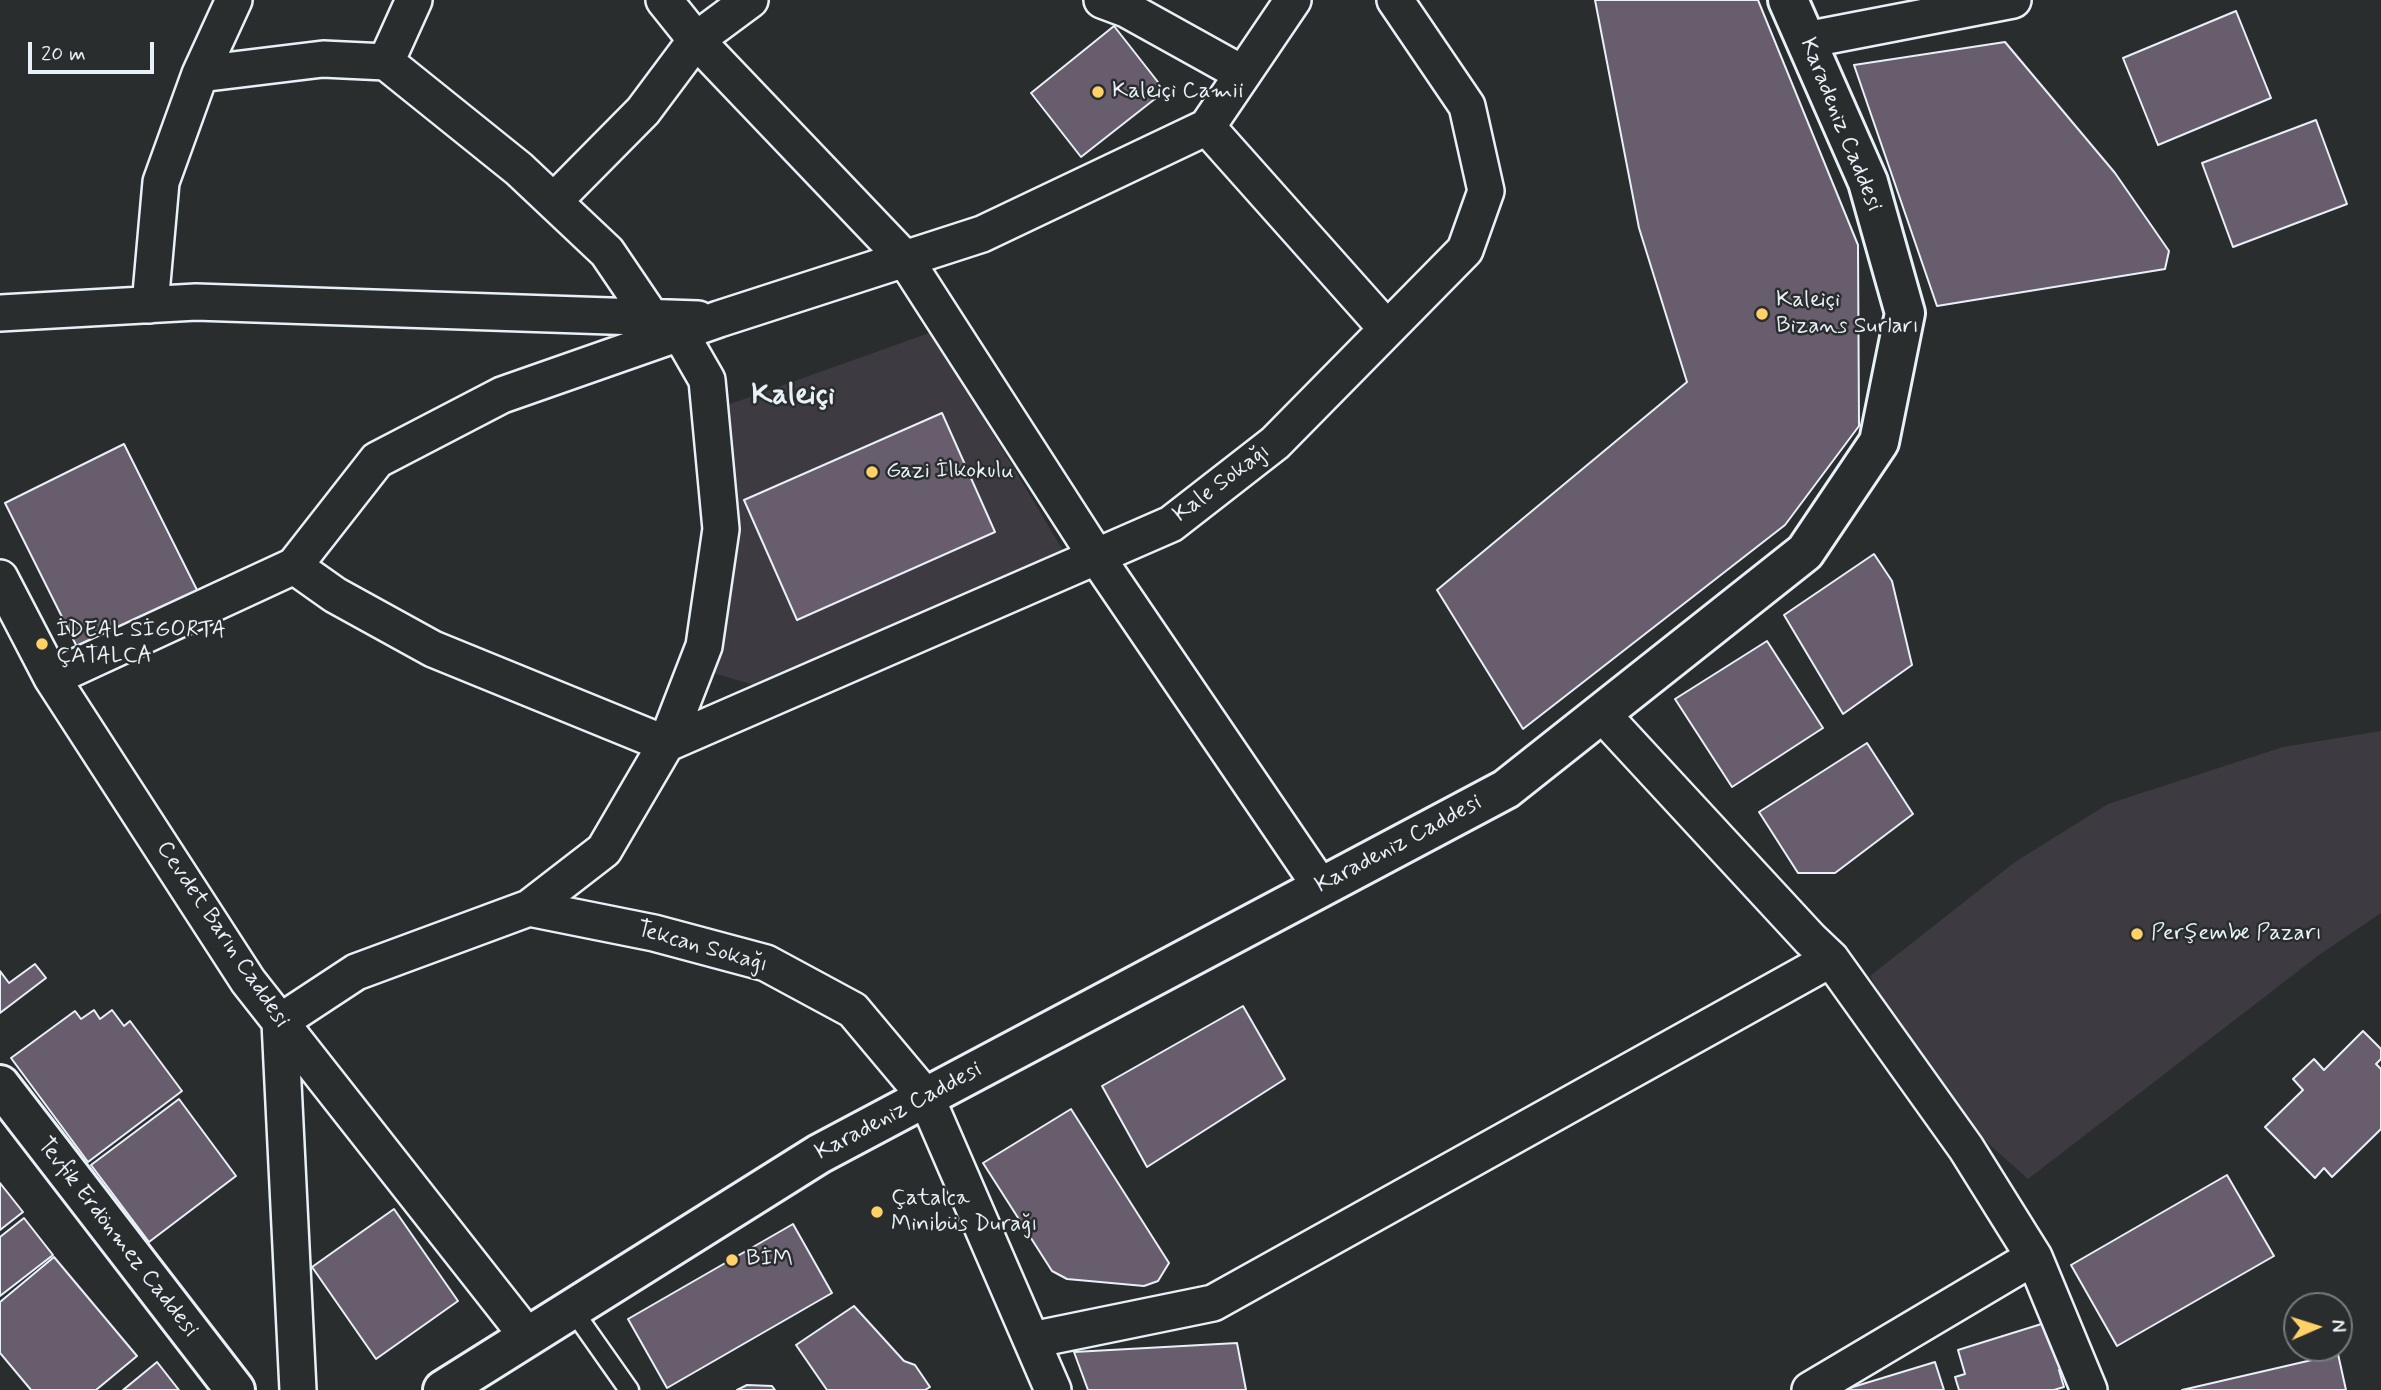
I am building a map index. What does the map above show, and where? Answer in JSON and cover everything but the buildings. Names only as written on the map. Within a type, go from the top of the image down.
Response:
[{"type":"street","points":[[150,305],[161,182],[200,74],[234,0]]},
{"type":"street","points":[[386,62],[414,0]]},
{"type":"street","points":[[664,0],[696,40],[905,259],[1096,556],[1321,887]]},
{"type":"street","points":[[554,201],[643,111],[696,40],[750,0]]},
{"type":"street","points":[[1102,0],[1126,9],[1243,74]]},
{"type":"street","points":[[0,313],[196,302],[665,325],[719,319],[982,234],[1207,127],[1293,0]]},
{"type":"street","name":"Kale Sokağı","points":[[666,744],[1171,524],[1275,443],[1465,250],[1486,191],[1467,106],[1395,0]]},
{"type":"street","name":"Karadeniz Caddesi","points":[[443,1390],[819,1154],[1506,789],[1805,552],[1879,443],[1905,313],[1868,183],[1788,0]]},
{"type":"street","points":[[1806,40],[2013,0]]},
{"type":"street","points":[[200,74],[323,60],[386,62],[519,169],[607,252],[707,380],[721,529],[704,646],[666,744],[604,850],[529,908],[356,972],[280,1022],[298,1390]]},
{"type":"street","points":[[1207,127],[1387,329]]},
{"type":"street","points":[[52,678],[294,566],[376,460],[502,395],[665,325]]},
{"type":"street","points":[[294,566],[335,595],[433,649],[666,744]]},
{"type":"street","name":"Cevdet Barın Caddesi","points":[[0,578],[52,678],[248,981],[528,1337]]},
{"type":"street","points":[[1601,713],[1831,959],[1966,1148],[2034,1257],[2089,1390]]},
{"type":"street","name":"Tekcan Sokağı","points":[[529,908],[654,933],[766,963],[853,1010],[926,1097],[1053,1390]]},
{"type":"street","points":[[1031,1340],[1213,1303],[1831,959]]},
{"type":"street","name":"Tevfik Erdönmez Caddesi","points":[[0,1085],[235,1390]]},
{"type":"street","points":[[1810,1390],[2034,1257]]},
{"type":"lane","points":[[572,1309],[629,1390]]},
{"type":"shaded area","name":"Gazi İlkokulu","points":[[932,332],[1064,552],[758,686],[710,672],[722,407]]},
{"type":"shaded area","name":"Perşembe Pazarı","points":[[2381,731],[2381,913],[2319,955],[2028,1179],[1980,1136],[1918,1067],[1870,976],[2015,862],[2108,804],[2283,747]]},
{"type":"place","name":"Kaleiçi Camii","points":[[1098,92]]},
{"type":"place","name":"Kaleiçi Bizans Surları","points":[[1762,314]]},
{"type":"place","name":"Gazi İlkokulu","points":[[872,472]]},
{"type":"place","name":"İDEAL SİGORTA ÇATALCA","points":[[42,644]]},
{"type":"place","name":"Perşembe Pazarı","points":[[2137,934]]},
{"type":"place","name":"Çatalca Minibüs Durağı","points":[[877,1212]]},
{"type":"place","name":"BİM","points":[[732,1260]]},
{"type":"district","name":"Kaleiçi","points":[[793,397]]}]
